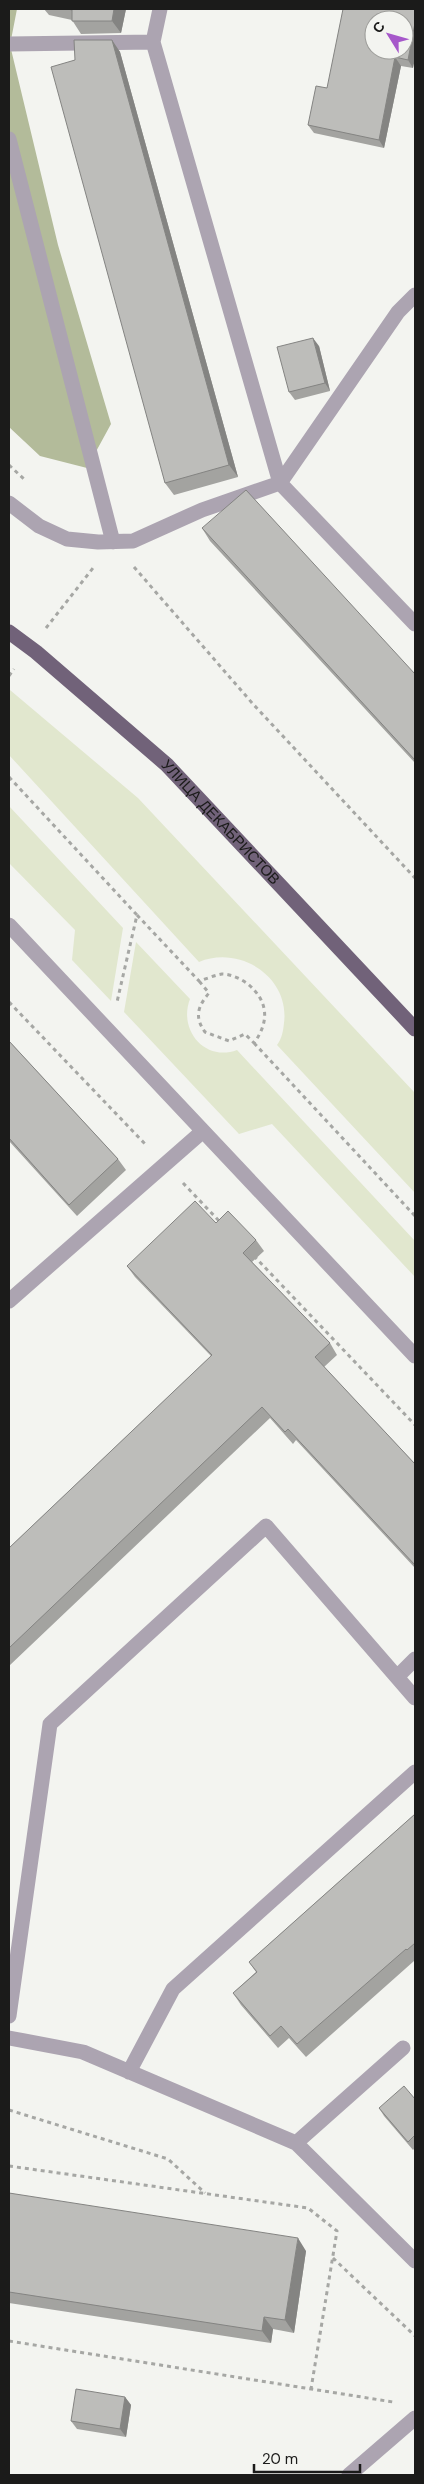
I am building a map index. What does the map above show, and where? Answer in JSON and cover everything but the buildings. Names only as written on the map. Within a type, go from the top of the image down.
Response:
[{"type":"main road","name":"УЛИЦА ДЕКАБРИСТОВ","points":[[9,632],[167,765],[415,1029]]},
{"type":"lane","points":[[160,9],[153,42],[280,483],[415,624]]},
{"type":"lane","points":[[9,44],[153,42]]},
{"type":"lane","points":[[9,139],[113,542]]},
{"type":"lane","points":[[9,503],[39,526],[67,539],[113,542],[133,541],[202,510],[280,483],[398,312],[415,295]]},
{"type":"lane","points":[[9,925],[415,1356]]},
{"type":"lane","points":[[9,1301],[203,1130]]},
{"type":"lane","points":[[9,2016],[50,1724],[266,1526],[415,1698]]},
{"type":"lane","points":[[397,1677],[415,1659]]},
{"type":"lane","points":[[129,2072],[173,1989],[415,1772]]},
{"type":"lane","points":[[9,2038],[83,2052],[296,2143],[415,2261]]},
{"type":"lane","points":[[296,2143],[404,2048]]},
{"type":"lane","points":[[349,2475],[415,2418]]},
{"type":"path","points":[[9,676],[113,542],[254,704],[415,878]]},
{"type":"path","points":[[9,777],[209,993],[199,1006],[198,1017],[206,1032],[221,1040],[229,1041],[245,1034],[415,1216]]},
{"type":"path","points":[[117,1006],[137,915]]},
{"type":"path","points":[[199,981],[222,974],[242,979],[259,993],[265,1008],[265,1021],[261,1034],[254,1043]]},
{"type":"path","points":[[9,1002],[226,1228]]},
{"type":"path","points":[[253,1256],[415,1425]]},
{"type":"path","points":[[9,2110],[168,2159],[205,2193]]},
{"type":"path","points":[[9,2166],[308,2208],[337,2231],[311,2389]]},
{"type":"path","points":[[333,2258],[415,2336]]},
{"type":"path","points":[[9,2341],[396,2403]]},
{"type":"green space","points":[[9,9],[17,9],[10,45],[58,245],[111,424],[87,468],[40,456],[9,427]]},
{"type":"green space","points":[[10,690],[138,798],[415,1093],[415,1193],[277,1045],[283,1029],[284,1006],[279,992],[271,979],[259,969],[245,962],[230,958],[215,958],[199,962],[9,755]]},
{"type":"green space","points":[[9,806],[123,928],[111,1001],[72,960],[75,930],[9,863]]},
{"type":"green space","points":[[136,942],[190,999],[187,1011],[188,1022],[191,1032],[197,1041],[214,1051],[225,1053],[237,1050],[415,1241],[415,1277],[272,1124],[239,1134],[124,1012]]}]
